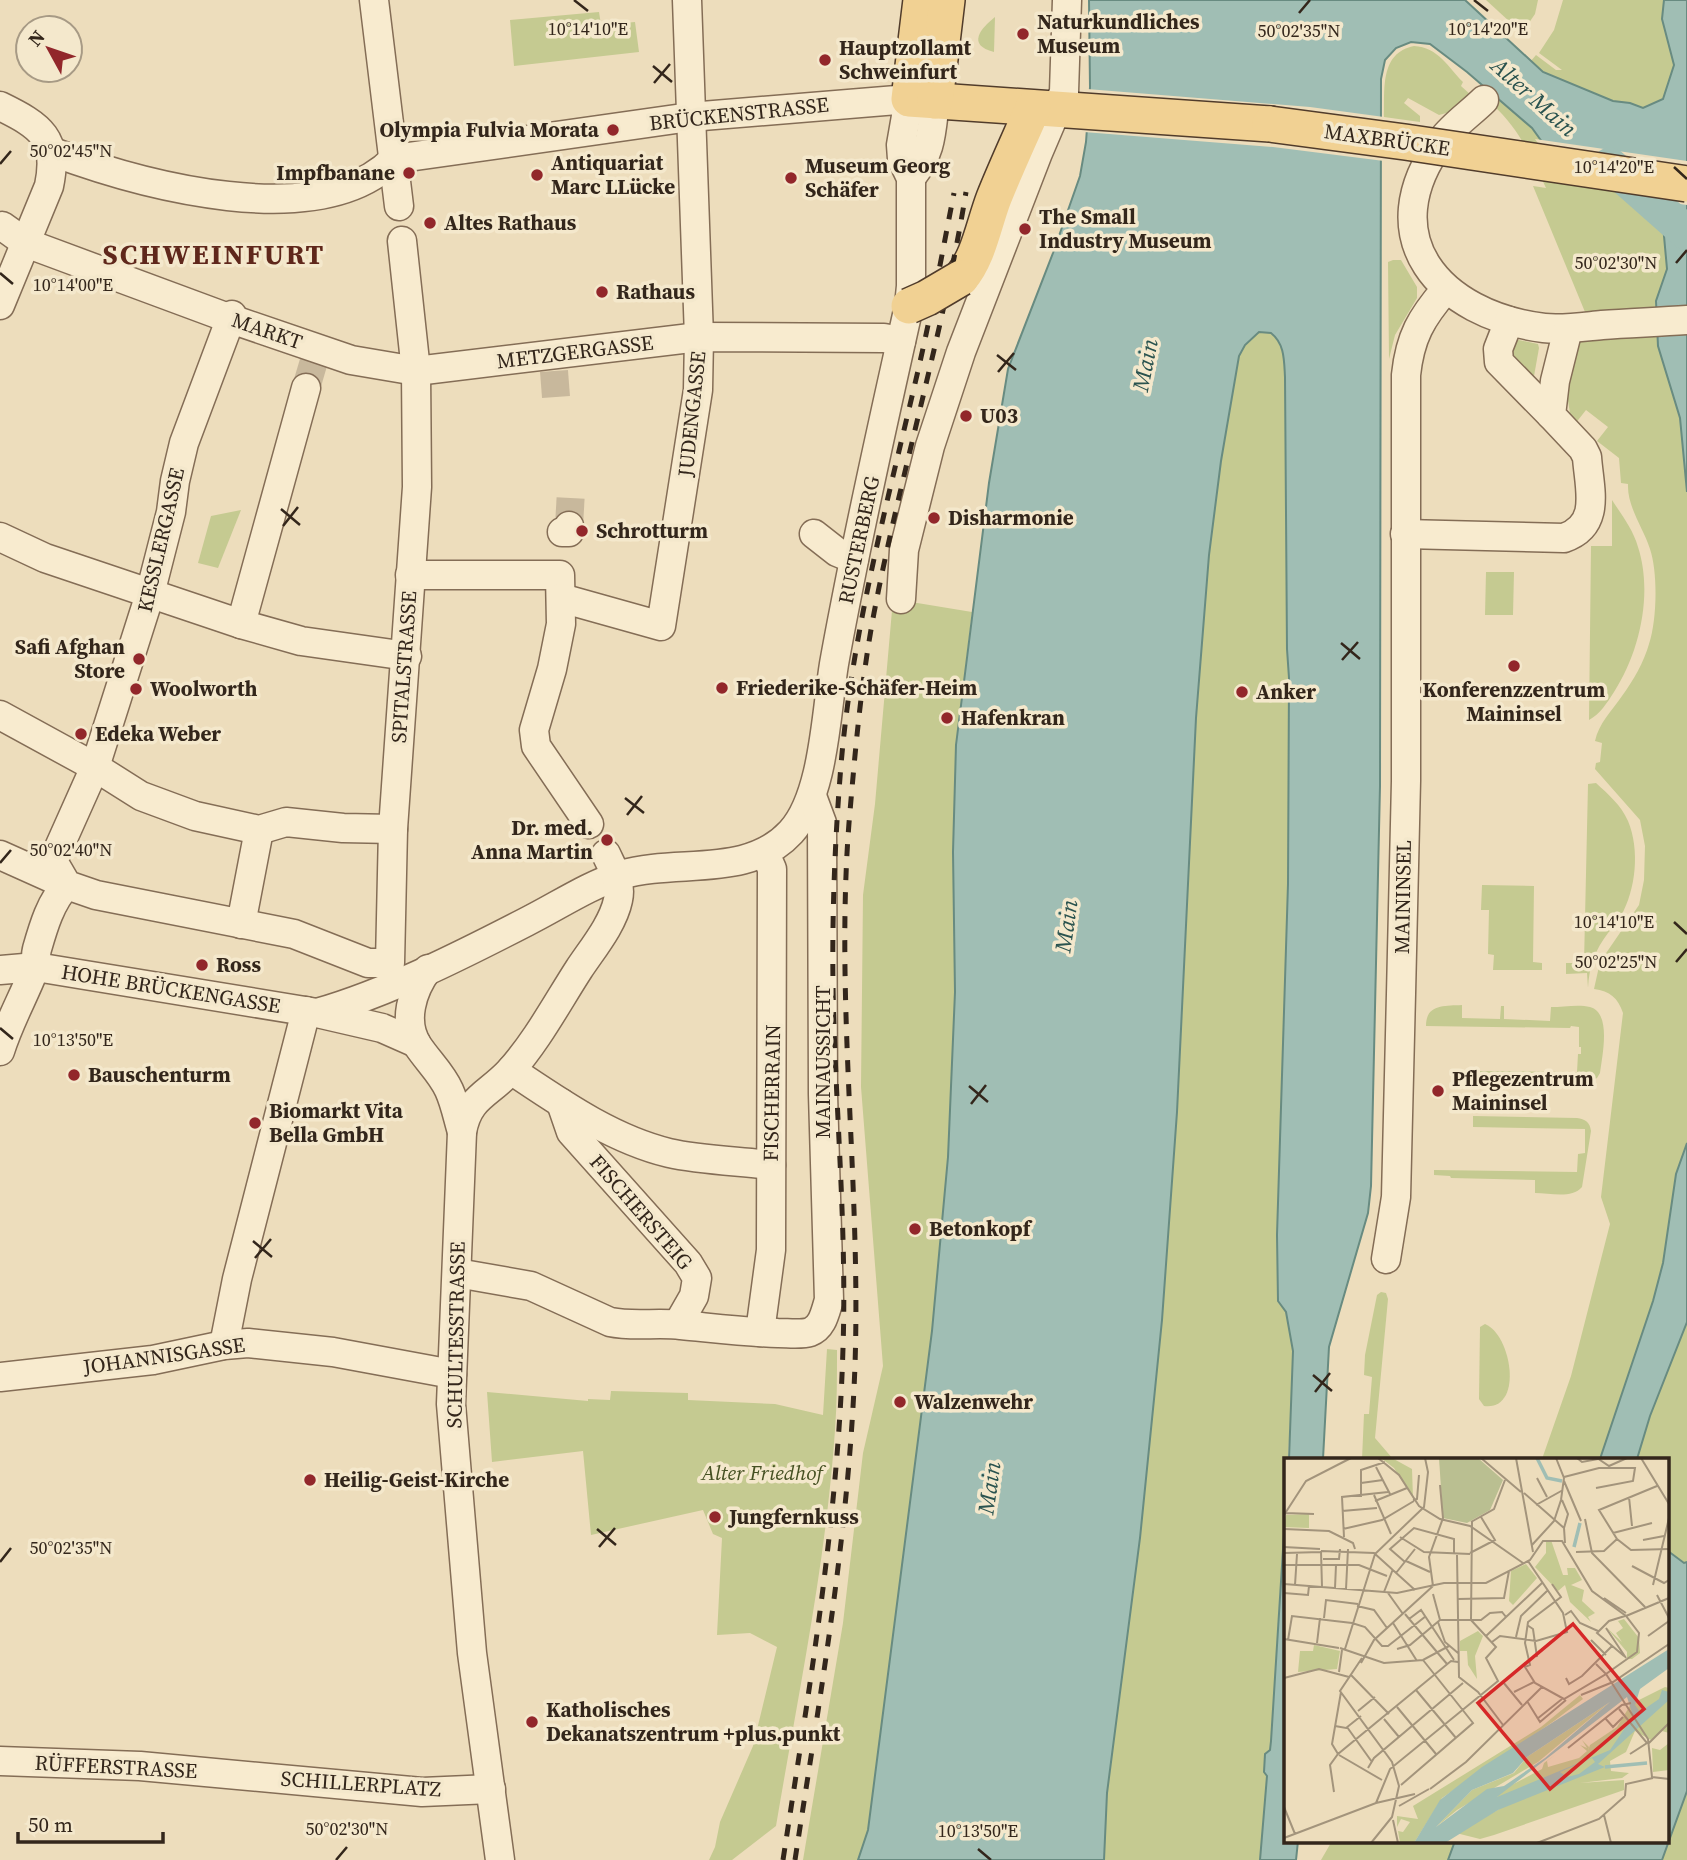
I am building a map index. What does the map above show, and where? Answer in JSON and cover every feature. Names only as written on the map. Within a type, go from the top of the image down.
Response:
[{"type":"main road","points":[[921,0],[922,100]]},
{"type":"main road","points":[[922,100],[947,0]]},
{"type":"main road","name":"BRÜCKENSTRASSE","points":[[922,100],[1059,110]]},
{"type":"main road","points":[[909,306],[961,278],[969,269],[994,200],[1059,110]]},
{"type":"main road","name":"MAXBRÜCKE","points":[[1059,110],[1297,128],[1687,184]]},
{"type":"street","points":[[374,0],[399,206]]},
{"type":"street","name":"JUDENGASSE","points":[[561,586],[661,626],[696,404],[699,337],[687,0]]},
{"type":"street","points":[[901,599],[904,550],[930,446],[961,352],[1064,92],[1067,0]]},
{"type":"street","name":"BRÜCKENSTRASSE","points":[[394,159],[690,117],[922,100]]},
{"type":"street","name":"RUSTERBERG","points":[[611,866],[654,868],[734,863],[765,853],[791,832],[812,796],[854,559],[909,306],[911,178],[923,163],[929,148],[922,100]]},
{"type":"street","points":[[1484,100],[1443,138],[1427,164],[1415,200],[1413,221],[1416,244],[1433,277],[1446,289],[1472,305],[1509,321],[1545,328],[1568,329],[1687,320]]},
{"type":"street","points":[[0,106],[38,130],[53,152],[49,186],[0,305]]},
{"type":"street","points":[[53,152],[149,182],[197,192],[248,198],[286,198],[346,190],[373,176],[394,159]]},
{"type":"street","name":"MARKT","points":[[2,226],[26,243],[318,349],[351,360],[416,371]]},
{"type":"street","points":[[402,241],[416,371]]},
{"type":"street","name":"MAININSEL","points":[[1386,1259],[1396,1197],[1406,780],[1406,375],[1416,330],[1446,289]]},
{"type":"street","name":"KESSLERGASSE","points":[[67,885],[53,861],[95,767],[150,594],[171,512],[184,443],[232,317]]},
{"type":"street","points":[[1405,534],[1564,538],[1576,534],[1585,526],[1591,514],[1587,457],[1551,415],[1499,362],[1498,349],[1509,321]]},
{"type":"street","points":[[1551,415],[1555,381],[1568,329]]},
{"type":"street","name":"METZGERGASSE","points":[[416,371],[553,363],[699,337],[884,338],[901,341]]},
{"type":"street","name":"SPITALSTRASSE","points":[[384,970],[417,487],[416,371]]},
{"type":"street","points":[[241,624],[306,388]]},
{"type":"street","points":[[814,534],[837,552],[854,559]]},
{"type":"street","points":[[0,537],[45,558],[241,624],[301,641],[407,656]]},
{"type":"street","points":[[410,575],[477,577],[561,586],[561,624],[552,669],[534,730],[536,746],[589,824]]},
{"type":"street","points":[[0,715],[95,767],[141,796],[195,816],[259,830],[286,822],[343,828],[393,829]]},
{"type":"street","name":"MAINAUSSICHT","points":[[760,1332],[809,1332],[818,1327],[829,1300],[823,1108],[822,822],[812,796]]},
{"type":"street","points":[[241,924],[259,830]]},
{"type":"street","name":"FISCHERRAIN","points":[[760,1332],[771,1250],[772,869],[765,853]]},
{"type":"street","points":[[0,855],[96,895],[294,934],[384,970],[428,969],[498,936],[574,895],[611,866],[619,890],[611,919],[551,1014],[511,1070],[473,1102],[464,1119],[462,1132]]},
{"type":"street","points":[[4,1039],[36,967],[37,951],[52,907],[67,885]]},
{"type":"street","name":"HOHE BRÜCKENGASSE","points":[[0,970],[36,967],[312,1012],[382,1028],[416,1043]]},
{"type":"street","points":[[428,969],[420,980],[411,1007],[411,1030],[416,1043],[449,1090],[462,1132]]},
{"type":"street","points":[[224,1345],[237,1279],[312,1012],[349,1004],[384,970]]},
{"type":"street","points":[[0,986],[7,1008],[4,1039]]},
{"type":"street","name":"FISCHERSTEIG","points":[[511,1070],[561,1103],[615,1133],[669,1153],[771,1165]]},
{"type":"street","name":"FISCHERSTEIG","points":[[561,1103],[571,1132],[688,1263],[697,1278],[694,1296],[678,1324]]},
{"type":"street","name":"SCHULTESSTRASSE","points":[[462,1132],[451,1404],[472,1653],[500,1860]]},
{"type":"street","points":[[457,1273],[531,1286],[622,1325],[678,1324],[760,1332]]},
{"type":"street","name":"JOHANNISGASSE","points":[[0,1377],[153,1360],[224,1345],[248,1343],[333,1352],[452,1374]]},
{"type":"street","name":"RÜFFERSTRASSE","points":[[0,1761],[140,1766],[231,1773]]},
{"type":"street","name":"SCHILLERPLATZ","points":[[231,1773],[422,1792],[491,1789]]},
{"type":"green space","points":[[1486,0],[1538,0],[1535,14],[1522,33]]},
{"type":"green space","points":[[1563,0],[1687,0],[1687,1860],[1321,1860],[1331,1842],[1670,1842],[1670,1458],[1542,1458],[1571,1376],[1610,1224],[1601,1197],[1623,1013],[1613,996],[1594,989],[1600,962],[1639,905],[1644,880],[1645,846],[1640,820],[1595,769],[1596,763],[1600,762],[1602,743],[1595,741],[1602,723],[1630,684],[1644,658],[1652,634],[1656,596],[1653,559],[1633,509],[1628,484],[1621,483],[1619,458],[1597,441],[1608,427],[1586,410],[1575,424],[1571,419],[1567,395],[1585,312],[1533,186],[1546,188],[1517,133],[1493,105],[1536,55],[1556,70],[1562,70],[1539,53],[1554,30]]},
{"type":"green space","points":[[599,12],[601,25],[635,22],[639,52],[514,66],[510,20]]},
{"type":"green space","points":[[995,17],[994,52],[985,49],[978,41],[981,31]]},
{"type":"green space","points":[[1414,46],[1430,50],[1442,59],[1463,82],[1461,86],[1472,96],[1450,112],[1439,115],[1408,98],[1404,103],[1420,116],[1420,122],[1384,117],[1386,74],[1389,65],[1395,56]]},
{"type":"green space","points":[[1401,260],[1417,287],[1417,298],[1395,335],[1389,359],[1388,262]]},
{"type":"green space","points":[[1259,332],[1271,333],[1279,342],[1283,353],[1289,678],[1288,884],[1277,1235],[1282,1303],[1291,1328],[1293,1365],[1288,1458],[1284,1458],[1284,1519],[1271,1741],[1260,1860],[1104,1860],[1107,1793],[1140,1538],[1162,1320],[1177,1112],[1196,718],[1209,555],[1221,461],[1239,356],[1245,345]]},
{"type":"green space","points":[[1509,338],[1538,344],[1534,376],[1507,354]]},
{"type":"green space","points":[[1612,500],[1636,540],[1642,565],[1644,603],[1631,659],[1603,708],[1589,720],[1591,546],[1612,546]]},
{"type":"green space","points":[[241,510],[218,568],[198,563],[211,516]]},
{"type":"green space","points":[[1486,572],[1514,572],[1513,615],[1485,615]]},
{"type":"green space","points":[[893,599],[972,612],[956,745],[953,852],[955,992],[948,1157],[932,1331],[868,1830],[858,1860],[803,1860],[843,1623],[863,1453],[883,1366],[861,1087],[863,895],[875,804]]},
{"type":"green space","points":[[1596,783],[1618,805],[1628,821],[1634,844],[1635,869],[1626,905],[1594,959],[1588,988],[1587,973],[1566,974],[1566,963],[1584,963],[1588,784]]},
{"type":"green space","points":[[1482,885],[1534,886],[1533,962],[1542,963],[1542,970],[1493,970],[1494,955],[1488,954],[1489,910],[1481,910]]},
{"type":"green space","points":[[1462,1005],[1462,1018],[1500,1019],[1501,1006],[1504,1006],[1504,1019],[1550,1021],[1551,1007],[1590,1007],[1597,1011],[1603,1026],[1604,1046],[1600,1073],[1586,1084],[1473,1082],[1473,1071],[1577,1072],[1578,1054],[1581,1054],[1579,1027],[1426,1026],[1433,1010],[1443,1006]]},
{"type":"green space","points":[[1473,1116],[1585,1120],[1591,1131],[1582,1187],[1567,1194],[1535,1193],[1535,1180],[1451,1178],[1434,1175],[1434,1170],[1577,1172],[1578,1154],[1585,1153],[1585,1129],[1473,1127]]},
{"type":"green space","points":[[1386,1293],[1388,1299],[1375,1438],[1392,1458],[1362,1458],[1364,1414],[1369,1414],[1372,1377],[1364,1375],[1365,1355],[1377,1295]]},
{"type":"green space","points":[[1485,1324],[1502,1342],[1510,1371],[1505,1397],[1497,1404],[1484,1406],[1479,1399],[1480,1327]]},
{"type":"green space","name":"Alter Friedhof","points":[[827,1349],[837,1350],[831,1480],[810,1629],[776,1826],[732,1860],[709,1860],[715,1847],[720,1822],[753,1746],[777,1647],[750,1633],[717,1635],[722,1538],[713,1534],[703,1510],[591,1535],[583,1451],[492,1462],[487,1392],[588,1401],[610,1400],[611,1391],[688,1393],[688,1400],[775,1404],[823,1415]]},
{"type":"water","name":"Main","points":[[1089,0],[1465,0],[1543,72],[1613,101],[1643,108],[1663,99],[1674,65],[1662,19],[1664,0],[1687,0],[1687,492],[1680,418],[1658,346],[1656,301],[1667,269],[1662,214],[1653,194],[1545,146],[1532,128],[1430,44],[1411,42],[1396,48],[1385,60],[1381,79],[1380,786],[1371,1186],[1368,1213],[1329,1347],[1323,1458],[1289,1458],[1293,1351],[1286,1312],[1278,1301],[1277,1235],[1288,884],[1289,678],[1285,377],[1279,342],[1271,333],[1259,332],[1245,345],[1239,356],[1221,461],[1209,555],[1196,718],[1177,1112],[1162,1320],[1140,1538],[1107,1793],[1104,1860],[858,1860],[868,1830],[932,1331],[948,1157],[955,992],[953,852],[956,745],[989,483],[1008,369],[1080,176],[1086,142],[1090,87]]},
{"type":"water","points":[[1687,1143],[1687,1322],[1650,1416],[1637,1458],[1600,1458],[1653,1301],[1663,1263],[1676,1174]]},
{"type":"water","points":[[1284,1534],[1284,1842],[1298,1842],[1296,1860],[1260,1860],[1267,1776],[1264,1772],[1265,1754],[1270,1750]]},
{"type":"water","points":[[1670,1552],[1684,1563],[1687,1562],[1687,1791],[1670,1838]]},
{"type":"water","points":[[1455,1842],[1669,1842],[1662,1860],[1448,1860]]},
{"type":"pier","points":[[1087,89],[1310,107],[1384,117],[1384,161],[1273,147],[1084,132]]},
{"type":"pier","points":[[1535,139],[1687,161],[1687,205],[1652,200],[1650,196],[1542,149]]},
{"type":"waterway","name":"Alter Main","points":[[1610,165],[1687,233]]},
{"type":"tunnel","points":[[306,388],[316,354]]},
{"type":"tunnel","points":[[554,371],[556,397]]},
{"type":"tunnel","points":[[569,526],[571,491]]},
{"type":"railway","points":[[795,1860],[832,1613],[852,1427],[856,1297],[846,1026],[845,891],[856,744],[874,613],[946,298],[966,192]]},
{"type":"railway","points":[[783,1860],[821,1605],[840,1412],[844,1303],[833,957],[834,875],[846,716],[862,618],[922,352],[954,193]]},
{"type":"place","name":"Naturkundliches Museum","points":[[1023,34]]},
{"type":"place","name":"Hauptzollamt Schweinfurt","points":[[825,60]]},
{"type":"place","name":"Olympia Fulvia Morata","points":[[613,130]]},
{"type":"place","name":"Impfbanane","points":[[409,173]]},
{"type":"place","name":"Antiquariat Marc LLücke","points":[[537,175]]},
{"type":"place","name":"Museum Georg Schäfer","points":[[791,178]]},
{"type":"place","name":"Altes Rathaus","points":[[430,223]]},
{"type":"place","name":"The Small Industry Museum","points":[[1025,229]]},
{"type":"place","name":"Rathaus","points":[[602,292]]},
{"type":"place","name":"U03","points":[[966,416]]},
{"type":"place","name":"Disharmonie","points":[[934,518]]},
{"type":"place","name":"Schrotturm","points":[[582,531]]},
{"type":"place","name":"Safi Afghan Store","points":[[139,659]]},
{"type":"place","name":"Konferenzzentrum Maininsel","points":[[1514,666]]},
{"type":"place","name":"Friederike-Schäfer-Heim","points":[[722,688]]},
{"type":"place","name":"Woolworth","points":[[136,689]]},
{"type":"place","name":"Anker","points":[[1242,692]]},
{"type":"place","name":"Hafenkran","points":[[947,718]]},
{"type":"place","name":"Edeka Weber","points":[[81,734]]},
{"type":"place","name":"Dr. med. Anna Martin","points":[[607,840]]},
{"type":"place","name":"Ross","points":[[202,965]]},
{"type":"place","name":"Bauschenturm","points":[[74,1075]]},
{"type":"place","name":"Pflegezentrum Maininsel","points":[[1438,1091]]},
{"type":"place","name":"Biomarkt Vita Bella GmbH","points":[[255,1123]]},
{"type":"place","name":"Betonkopf","points":[[915,1229]]},
{"type":"place","name":"Walzenwehr","points":[[900,1402]]},
{"type":"place","name":"Heilig-Geist-Kirche","points":[[310,1480]]},
{"type":"place","name":"Jungfernkuss","points":[[715,1517]]},
{"type":"place","name":"Katholisches Dekanatszentrum +plus.punkt","points":[[532,1722]]},
{"type":"district","name":"SCHWEINFURT","points":[[214,254]]}]
